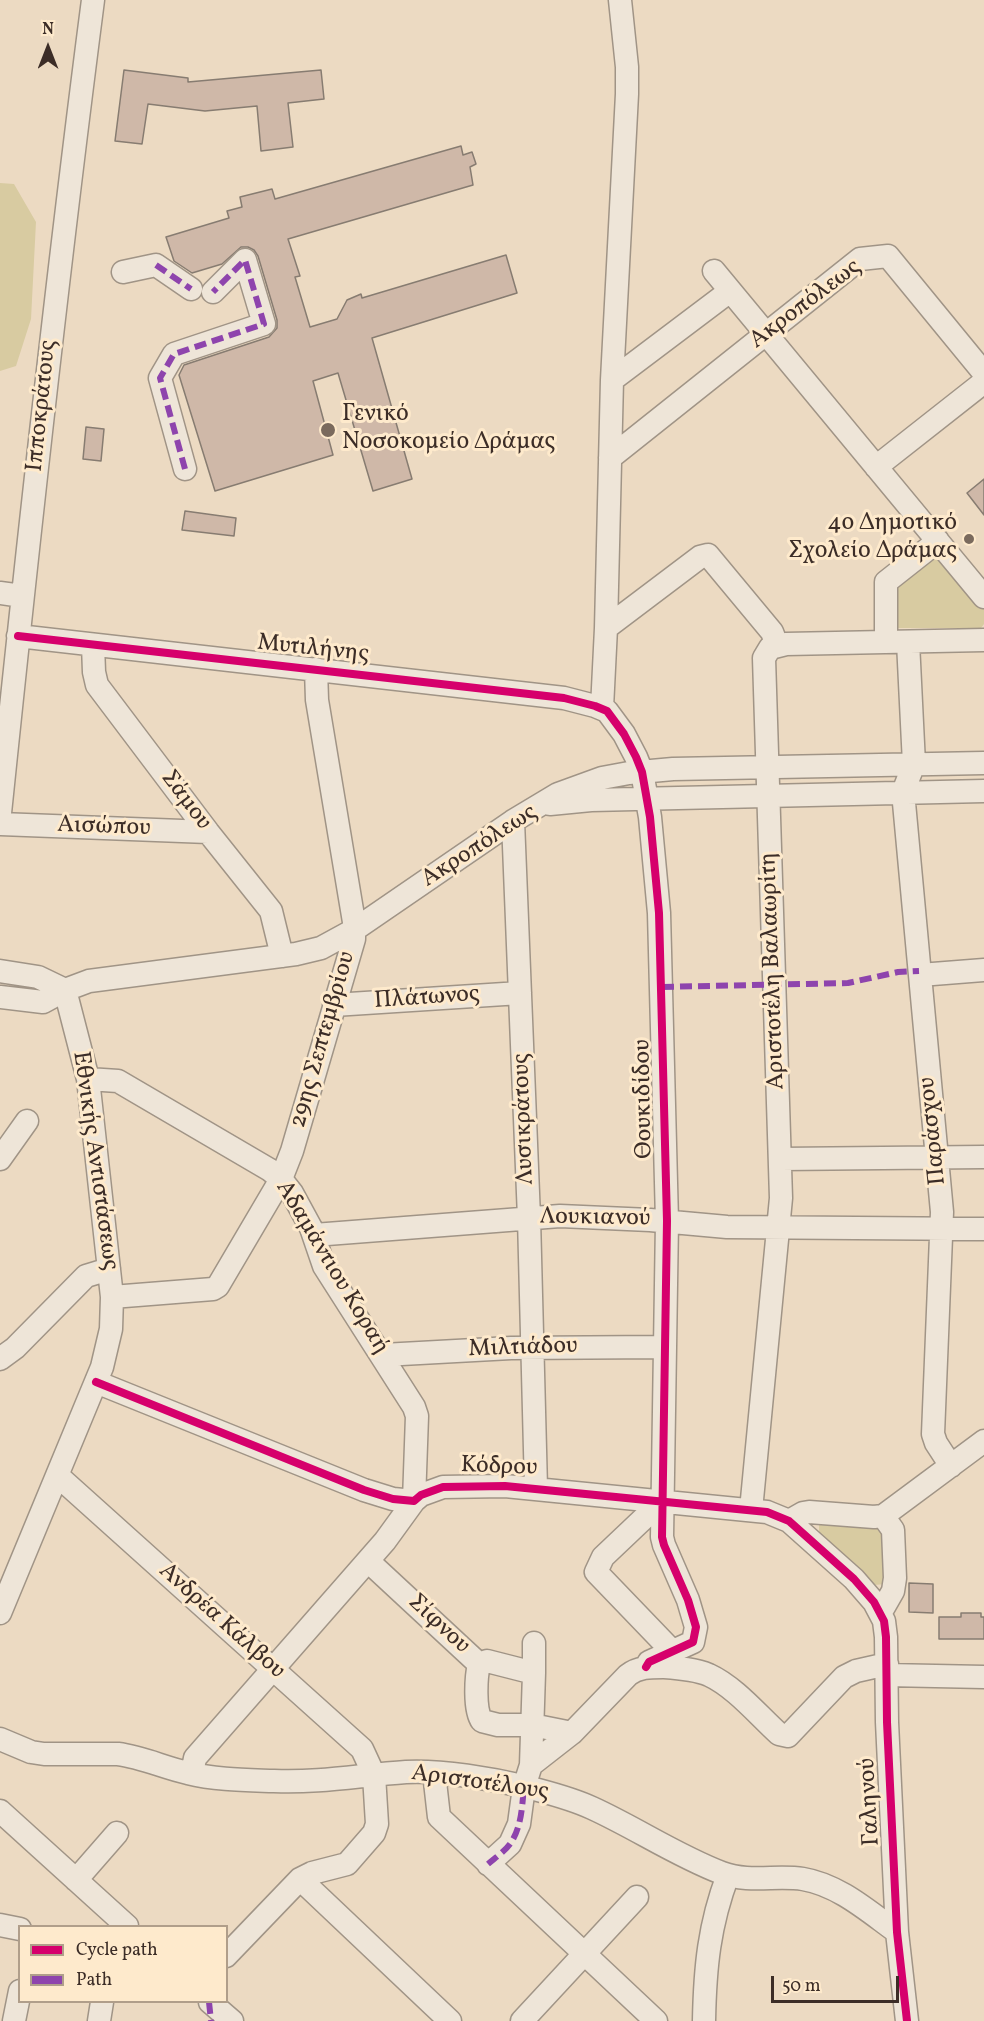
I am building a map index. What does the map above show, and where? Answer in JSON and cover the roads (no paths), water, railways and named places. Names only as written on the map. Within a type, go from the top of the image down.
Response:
[{"type":"street","name":"Ιπποκράτους","points":[[0,813],[18,636],[11,594],[93,0]]},
{"type":"street","points":[[602,708],[612,380],[627,94],[627,67],[620,0]]},
{"type":"street","name":"Ακροπόλεως","points":[[610,458],[860,259],[888,256],[984,373]]},
{"type":"street","points":[[123,272],[156,265],[202,291],[245,260],[264,324],[174,354],[160,378],[185,469]]},
{"type":"street","points":[[714,271],[984,597]]},
{"type":"street","points":[[612,380],[730,291]]},
{"type":"street","points":[[876,467],[984,382]]},
{"type":"street","points":[[886,642],[886,582],[938,541]]},
{"type":"street","points":[[606,628],[705,555],[710,556],[772,632],[777,645],[984,640]]},
{"type":"street","name":"Μυτιλήνης","points":[[18,636],[542,694],[602,708]]},
{"type":"street","points":[[903,792],[914,764],[908,642]]},
{"type":"street","name":"Σάμου","points":[[93,645],[97,685],[271,911],[282,956]]},
{"type":"street","name":"Αριστοτέλη Βαλαωρίτη","points":[[751,1510],[781,1197],[763,662],[766,652],[777,645]]},
{"type":"street","name":"29ης Σεπτεμβρίου","points":[[112,1297],[213,1289],[218,1286],[281,1179],[292,1151],[354,939],[354,922],[316,700],[316,669]]},
{"type":"street","name":"Θουκιδίδου","points":[[602,708],[624,734],[642,772],[657,878],[667,1221],[661,1502],[664,1545],[684,1591],[696,1628],[693,1642],[672,1651]]},
{"type":"street","points":[[540,805],[578,785],[602,778],[642,772],[984,763]]},
{"type":"street","name":"Ακροπόλεως","points":[[0,997],[43,1002],[89,981],[282,956],[321,948],[354,930],[540,805],[584,800],[984,791]]},
{"type":"street","name":"Παράσχου","points":[[903,792],[942,1212],[933,1434],[951,1466]]},
{"type":"street","name":"Λυσικράτους","points":[[513,822],[529,1218],[536,1488]]},
{"type":"street","name":"Αισώπου","points":[[0,824],[208,832]]},
{"type":"street","points":[[920,975],[984,970]]},
{"type":"street","points":[[0,971],[38,977],[65,990]]},
{"type":"street","name":"Εθνικής Αντιστάσεως","points":[[1,1606],[58,1476],[96,1382],[109,1342],[112,1297],[88,1079],[65,990]]},
{"type":"street","name":"Πλάτωνος","points":[[334,1005],[520,993]]},
{"type":"street","name":"Αδαμάντιου Κοραή","points":[[88,1079],[118,1081],[270,1170],[292,1193],[314,1235],[324,1266],[414,1407],[417,1416],[414,1501]]},
{"type":"street","points":[[0,1160],[27,1121]]},
{"type":"street","points":[[781,1159],[984,1157]]},
{"type":"street","name":"Λουκιανού","points":[[314,1235],[560,1216],[667,1221],[706,1226],[984,1229]]},
{"type":"street","points":[[0,1359],[15,1348],[86,1276],[109,1269]]},
{"type":"street","name":"Μιλτιάδου","points":[[383,1356],[533,1348],[664,1347]]},
{"type":"street","points":[[96,1382],[364,1490],[393,1499],[414,1501],[391,1534],[368,1561],[195,1758],[192,1774]]},
{"type":"street","points":[[789,1521],[809,1512],[883,1516],[984,1441]]},
{"type":"street","name":"Ανδρέα Κάλβου","points":[[58,1476],[362,1749],[374,1775]]},
{"type":"street","name":"Κόδρου","points":[[414,1501],[435,1489],[489,1485],[767,1512],[789,1521],[862,1588]]},
{"type":"street","points":[[646,1668],[649,1662],[672,1651],[596,1572],[603,1557],[661,1502]]},
{"type":"street","points":[[881,1612],[890,1598],[894,1584],[893,1530],[883,1516]]},
{"type":"street","name":"Σίφνου","points":[[368,1561],[479,1664],[477,1686],[478,1713],[481,1719],[498,1725],[532,1725]]},
{"type":"street","name":"Γαληνού","points":[[862,1588],[881,1612],[886,1631],[887,1722],[897,1932],[907,2021]]},
{"type":"street","points":[[488,1864],[510,1844],[519,1824],[524,1786],[531,1765],[534,1643]]},
{"type":"street","points":[[479,1664],[487,1661],[534,1673]]},
{"type":"street","points":[[531,1765],[543,1758],[572,1733],[635,1670],[679,1668],[707,1674],[729,1688],[779,1734],[788,1736],[844,1677],[856,1671],[887,1669],[984,1677]]},
{"type":"street","points":[[532,1725],[572,1733]]},
{"type":"street","name":"Αριστοτέλους","points":[[0,1739],[31,1752],[130,1756],[192,1774],[229,1779],[307,1782],[374,1775],[434,1773],[524,1786],[592,1807],[728,1875],[753,1879],[790,1878],[811,1881],[856,1902],[897,1932]]},
{"type":"street","points":[[434,1773],[439,1817],[656,2021]]},
{"type":"street","points":[[228,1954],[300,1879],[312,1873],[347,1864],[375,1833],[378,1824],[374,1775]]},
{"type":"street","points":[[0,1812],[127,1925]]},
{"type":"street","points":[[76,1880],[117,1833]]},
{"type":"street","points":[[704,2021],[709,1940],[728,1875]]},
{"type":"street","points":[[300,1879],[450,2021]]},
{"type":"street","points":[[522,2021],[637,1897]]},
{"type":"street","points":[[0,1925],[18,1929]]},
{"type":"street","points":[[14,2021],[18,2001]]},
{"type":"street","points":[[99,2021],[102,2003]]},
{"type":"street","points":[[210,2003],[211,2021]]},
{"type":"street","points":[[212,2003],[232,2021]]},
{"type":"place","name":"Γενικό Νοσοκομείο Δράμας","points":[[328,430]]},
{"type":"place","name":"4ο Δημοτικό Σχολείο Δράμας","points":[[969,539]]}]
